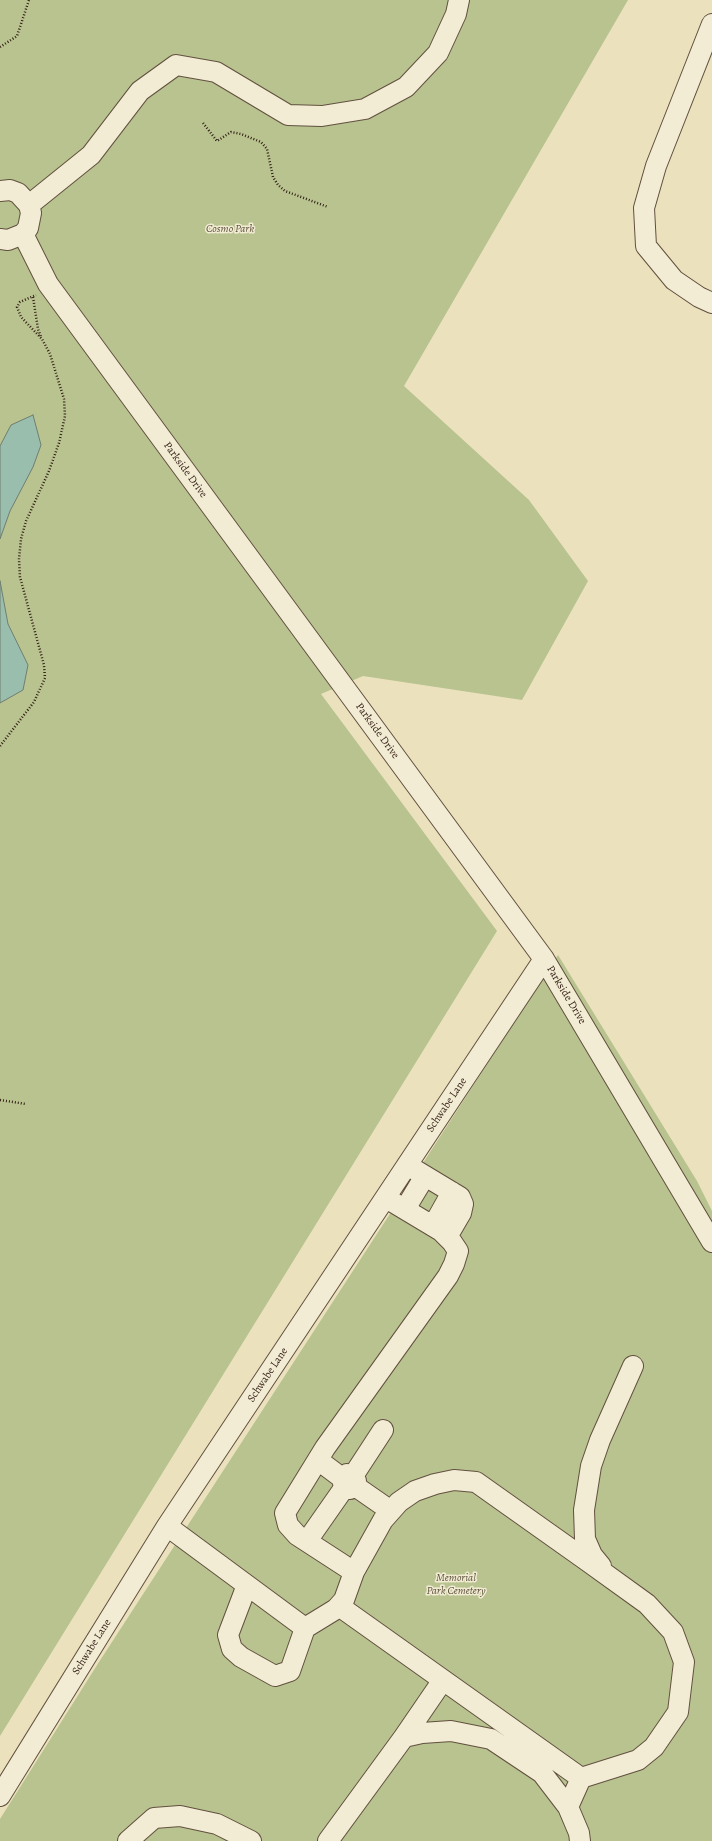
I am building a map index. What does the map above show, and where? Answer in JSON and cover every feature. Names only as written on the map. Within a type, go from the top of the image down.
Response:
[{"type":"street","points":[[29,205],[91,155],[140,91],[176,65],[216,72],[288,116],[322,116],[365,109],[406,87],[438,53],[456,14],[459,0]]},
{"type":"street","points":[[712,24],[656,166],[644,208],[646,246],[674,280],[699,298],[712,303]]},
{"type":"street","points":[[0,189],[18,193],[29,205],[31,221],[22,234],[8,240],[0,239]]},
{"type":"street","name":"Parkside Drive","points":[[22,234],[48,284],[544,959],[712,1242]]},
{"type":"street","name":"Schwabe Lane","points":[[0,1796],[167,1526],[544,959]]},
{"type":"street","points":[[407,1165],[460,1197],[463,1204],[461,1213],[440,1232]]},
{"type":"street","points":[[405,1209],[425,1176]]},
{"type":"street","points":[[354,1572],[297,1535],[288,1525],[286,1513],[318,1460],[448,1276],[458,1251],[440,1232],[386,1198]]},
{"type":"street","points":[[608,1576],[592,1555],[585,1539],[584,1510],[591,1466],[600,1440],[633,1366]]},
{"type":"street","points":[[307,1541],[383,1430]]},
{"type":"street","points":[[318,1460],[391,1511]]},
{"type":"street","points":[[246,1585],[228,1635],[232,1649],[241,1657],[275,1676],[290,1671],[305,1628],[321,1619],[339,1606],[344,1600],[354,1572],[383,1520],[399,1502],[415,1491],[435,1484],[454,1480],[476,1482],[647,1604],[673,1632],[684,1662],[678,1712],[654,1747],[638,1760],[599,1771],[581,1778],[568,1807]]},
{"type":"street","points":[[167,1526],[305,1628]]},
{"type":"street","points":[[339,1606],[581,1778]]},
{"type":"street","points":[[328,1841],[404,1737],[443,1680]]},
{"type":"street","points":[[404,1737],[422,1733],[451,1731],[491,1739],[542,1773],[568,1807],[579,1833],[580,1841]]},
{"type":"street","points":[[128,1841],[154,1818],[180,1816],[217,1824],[251,1841]]},
{"type":"path","points":[[0,47],[17,36],[29,0]]},
{"type":"path","points":[[204,123],[217,141],[231,132],[241,134],[261,142],[267,149],[273,177],[278,185],[286,191],[328,207]]},
{"type":"path","points":[[42,339],[21,317],[17,307],[20,302],[33,297],[48,284]]},
{"type":"path","points":[[0,746],[34,702],[45,678],[44,665],[20,577],[19,559],[21,539],[26,521],[49,470],[59,443],[65,416],[64,399],[59,380],[38,329],[33,297]]},
{"type":"path","points":[[0,1100],[26,1104]]},
{"type":"green space","name":"Cosmo Park","points":[[0,0],[628,0],[404,386],[529,500],[588,581],[522,700],[363,676],[321,694],[497,931],[0,1736]]},
{"type":"green space","name":"Memorial Park Cemetery","points":[[558,955],[697,1181],[712,1211],[712,1841],[0,1841],[0,1819],[99,1662]]},
{"type":"shaded area","points":[[33,415],[41,445],[33,467],[10,511],[0,539],[0,446],[11,425]]},
{"type":"shaded area","points":[[0,581],[8,624],[28,665],[23,690],[0,703]]}]
